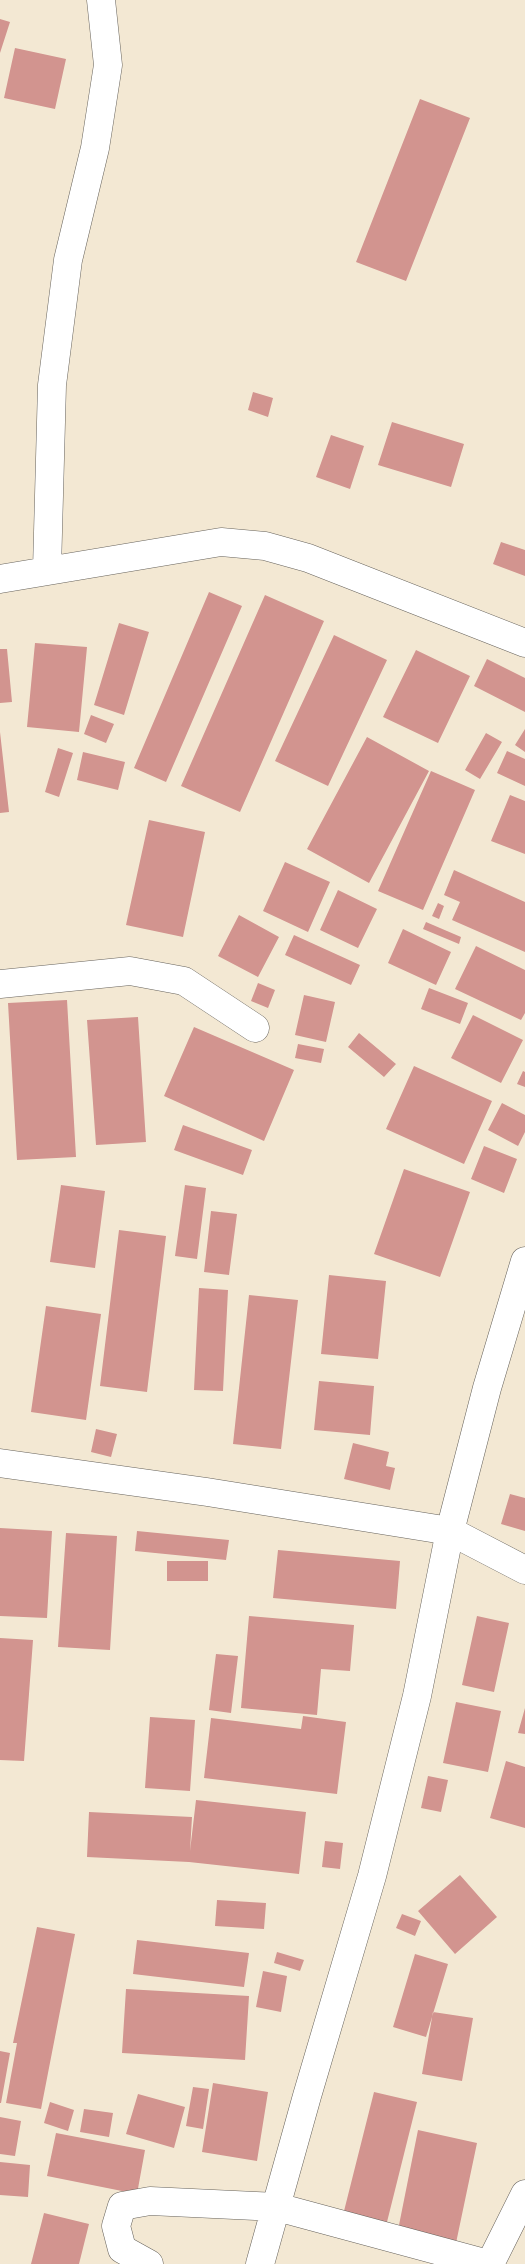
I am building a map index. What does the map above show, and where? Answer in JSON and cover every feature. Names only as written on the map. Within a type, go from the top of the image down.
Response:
[{"type":"street","points":[[47,569],[52,385],[68,260],[95,148],[108,65],[101,0]]},
{"type":"street","points":[[0,579],[47,569],[221,542],[266,546],[308,558],[525,642]]},
{"type":"street","points":[[0,984],[130,971],[184,981],[255,1028]]},
{"type":"street","points":[[260,2264],[372,1876],[417,1696],[450,1531],[487,1388],[525,1261]]},
{"type":"street","points":[[0,1463],[206,1492],[450,1531],[525,1570]]},
{"type":"street","points":[[150,2264],[122,2249],[116,2226],[122,2206],[150,2201],[277,2207],[489,2264],[525,2194]]},
{"type":"building","points":[[0,19],[10,22],[0,53]]},
{"type":"building","points":[[15,48],[66,59],[55,109],[4,98]]},
{"type":"building","points":[[420,99],[470,118],[406,281],[356,262]]},
{"type":"building","points":[[253,392],[273,398],[268,417],[248,410]]},
{"type":"building","points":[[392,422],[464,444],[451,487],[378,465]]},
{"type":"building","points":[[331,435],[364,446],[350,489],[316,477]]},
{"type":"building","points":[[501,542],[525,550],[525,576],[493,564]]},
{"type":"building","points":[[209,592],[242,606],[166,782],[134,768]]},
{"type":"building","points":[[265,595],[324,621],[240,812],[181,786]]},
{"type":"building","points":[[119,623],[149,632],[124,715],[94,705]]},
{"type":"building","points":[[334,635],[387,660],[328,786],[275,761]]},
{"type":"building","points":[[35,643],[87,647],[79,732],[27,727]]},
{"type":"building","points":[[0,649],[7,649],[12,702],[0,703]]},
{"type":"building","points":[[416,650],[470,676],[438,743],[383,717]]},
{"type":"building","points":[[487,659],[525,678],[525,712],[474,686]]},
{"type":"building","points":[[91,715],[114,724],[106,743],[84,734]]},
{"type":"building","points":[[525,729],[525,752],[515,745]]},
{"type":"building","points":[[0,732],[9,812],[0,813]]},
{"type":"building","points":[[486,733],[502,742],[480,779],[465,770]]},
{"type":"building","points":[[367,737],[429,771],[369,883],[307,849]]},
{"type":"building","points":[[58,748],[73,753],[59,797],[45,792]]},
{"type":"building","points":[[507,751],[525,759],[525,786],[497,773]]},
{"type":"building","points":[[83,752],[125,762],[118,790],[77,780]]},
{"type":"building","points":[[431,771],[475,790],[423,910],[378,891]]},
{"type":"building","points":[[510,795],[525,801],[525,854],[491,841]]},
{"type":"building","points":[[149,820],[205,832],[183,937],[126,925]]},
{"type":"building","points":[[285,862],[330,882],[308,932],[263,911]]},
{"type":"building","points":[[454,870],[525,902],[525,952],[452,920],[460,902],[444,895]]},
{"type":"building","points":[[338,890],[377,909],[358,948],[320,930]]},
{"type":"building","points":[[438,903],[444,906],[439,919],[432,916]]},
{"type":"building","points":[[239,915],[279,937],[258,977],[218,956]]},
{"type":"building","points":[[426,922],[461,937],[459,944],[423,929]]},
{"type":"building","points":[[403,929],[451,952],[436,985],[388,963]]},
{"type":"building","points":[[294,935],[360,965],[351,985],[285,955]]},
{"type":"building","points":[[476,946],[525,970],[525,1013],[521,1020],[455,989]]},
{"type":"building","points":[[258,983],[275,990],[268,1008],[251,1001]]},
{"type":"building","points":[[429,988],[468,1003],[460,1024],[421,1009]]},
{"type":"building","points":[[304,995],[335,1002],[326,1042],[295,1035]]},
{"type":"building","points":[[67,1000],[76,1157],[17,1160],[8,1003]]},
{"type":"building","points":[[473,1015],[523,1040],[501,1083],[451,1058]]},
{"type":"building","points":[[138,1017],[146,1142],[96,1145],[87,1020]]},
{"type":"building","points":[[194,1027],[294,1070],[264,1141],[164,1096]]},
{"type":"building","points":[[359,1033],[396,1064],[384,1077],[348,1047]]},
{"type":"building","points":[[298,1044],[324,1049],[321,1063],[295,1058]]},
{"type":"building","points":[[414,1066],[492,1101],[464,1164],[386,1129]]},
{"type":"building","points":[[523,1071],[525,1072],[525,1087],[517,1084]]},
{"type":"building","points":[[502,1103],[525,1115],[525,1132],[518,1146],[488,1130]]},
{"type":"building","points":[[183,1125],[252,1150],[243,1175],[174,1150]]},
{"type":"building","points":[[484,1146],[517,1159],[504,1193],[471,1179]]},
{"type":"building","points":[[404,1169],[470,1192],[440,1277],[374,1254]]},
{"type":"building","points":[[61,1185],[105,1191],[95,1268],[50,1262]]},
{"type":"building","points":[[185,1185],[206,1188],[197,1259],[175,1256]]},
{"type":"building","points":[[211,1211],[237,1214],[229,1275],[204,1272]]},
{"type":"building","points":[[119,1230],[166,1236],[147,1392],[100,1386]]},
{"type":"building","points":[[329,1275],[386,1281],[378,1359],[321,1354]]},
{"type":"building","points":[[199,1288],[228,1290],[223,1391],[194,1390]]},
{"type":"building","points":[[249,1295],[298,1300],[281,1449],[233,1444]]},
{"type":"building","points":[[46,1306],[101,1314],[86,1420],[31,1412]]},
{"type":"building","points":[[319,1381],[374,1386],[370,1435],[314,1430]]},
{"type":"building","points":[[96,1429],[117,1434],[111,1457],[91,1452]]},
{"type":"building","points":[[353,1443],[389,1452],[386,1466],[395,1468],[390,1490],[344,1479]]},
{"type":"building","points":[[510,1494],[525,1498],[525,1531],[501,1524]]},
{"type":"building","points":[[0,1528],[52,1531],[47,1618],[0,1616]]},
{"type":"building","points":[[137,1531],[229,1540],[226,1560],[135,1551]]},
{"type":"building","points":[[66,1533],[117,1536],[110,1650],[58,1647]]},
{"type":"building","points":[[278,1550],[400,1561],[396,1609],[273,1598]]},
{"type":"building","points":[[167,1561],[208,1561],[208,1581],[167,1581]]},
{"type":"building","points":[[249,1616],[354,1625],[350,1671],[321,1669],[317,1715],[241,1708]]},
{"type":"building","points":[[477,1616],[509,1623],[494,1692],[462,1685]]},
{"type":"building","points":[[0,1638],[33,1640],[24,1761],[0,1760]]},
{"type":"building","points":[[216,1654],[238,1656],[231,1713],[209,1710]]},
{"type":"building","points":[[456,1702],[501,1711],[488,1772],[443,1763]]},
{"type":"building","points":[[525,1708],[525,1734],[518,1733]]},
{"type":"building","points":[[303,1716],[346,1722],[337,1794],[204,1778],[211,1718],[301,1729]]},
{"type":"building","points":[[150,1717],[195,1720],[190,1791],[145,1788]]},
{"type":"building","points":[[506,1761],[525,1767],[525,1828],[490,1818]]},
{"type":"building","points":[[428,1776],[448,1780],[441,1812],[421,1808]]},
{"type":"building","points":[[196,1800],[306,1812],[299,1874],[189,1862],[87,1857],[89,1812],[192,1817],[190,1851]]},
{"type":"building","points":[[325,1841],[343,1843],[340,1869],[322,1867]]},
{"type":"building","points":[[460,1875],[497,1917],[455,1954],[418,1911]]},
{"type":"building","points":[[217,1900],[266,1903],[264,1929],[215,1926]]},
{"type":"building","points":[[402,1914],[421,1921],[415,1936],[396,1928]]},
{"type":"building","points":[[37,1927],[75,1934],[41,2109],[6,2103],[17,2043],[13,2043]]},
{"type":"building","points":[[137,1940],[249,1953],[244,1987],[133,1974]]},
{"type":"building","points":[[277,1952],[304,1960],[300,1971],[274,1963]]},
{"type":"building","points":[[415,1954],[448,1964],[426,2037],[393,2027]]},
{"type":"building","points":[[263,1971],[287,1976],[281,2012],[256,2007]]},
{"type":"building","points":[[126,1989],[249,1996],[245,2060],[122,2053]]},
{"type":"building","points":[[433,2012],[473,2018],[462,2081],[422,2074]]},
{"type":"building","points":[[0,2051],[10,2053],[1,2103],[0,2103]]},
{"type":"building","points":[[213,2083],[268,2092],[257,2161],[202,2152]]},
{"type":"building","points":[[193,2087],[209,2089],[203,2129],[186,2126]]},
{"type":"building","points":[[374,2092],[417,2102],[385,2230],[342,2219]]},
{"type":"building","points":[[138,2094],[185,2107],[174,2148],[126,2134]]},
{"type":"building","points":[[50,2102],[74,2110],[68,2131],[44,2123]]},
{"type":"building","points":[[84,2109],[113,2113],[109,2137],[80,2132]]},
{"type":"building","points":[[0,2117],[21,2121],[15,2156],[0,2154]]},
{"type":"building","points":[[418,2130],[477,2143],[456,2243],[398,2230]]},
{"type":"building","points":[[56,2133],[145,2150],[137,2194],[47,2176]]},
{"type":"building","points":[[0,2162],[30,2165],[28,2197],[0,2195]]},
{"type":"building","points":[[44,2213],[89,2224],[79,2264],[31,2264]]}]
